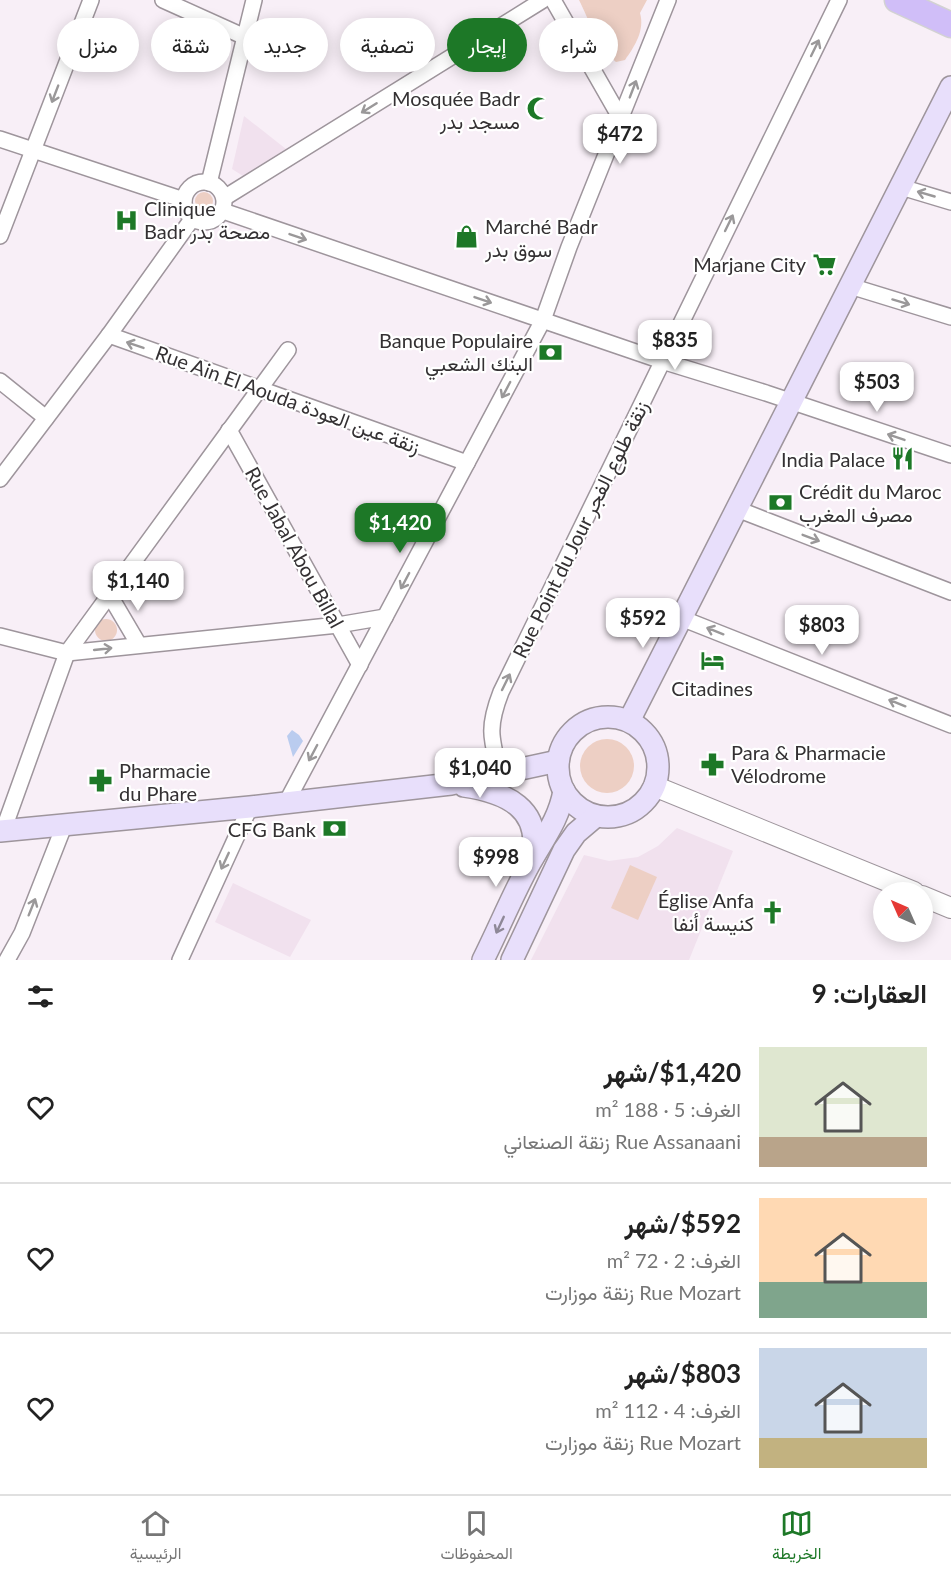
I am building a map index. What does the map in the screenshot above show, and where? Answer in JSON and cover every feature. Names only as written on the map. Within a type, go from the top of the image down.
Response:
[{"type":"main road","points":[[897,0],[951,25]]},
{"type":"main road","points":[[628,721],[951,87]]},
{"type":"main road","points":[[603,717],[616,717],[628,721],[644,732],[655,750],[658,765],[654,786],[645,801],[630,811],[614,817],[596,816],[576,806],[564,791],[558,775],[558,761],[565,740],[582,724],[603,717]]},
{"type":"main road","points":[[2,831],[250,807],[452,784],[558,761]]},
{"type":"main road","points":[[452,784],[505,796],[522,808],[533,826],[534,844],[531,861]]},
{"type":"main road","points":[[483,960],[531,861],[555,823],[564,791]]},
{"type":"main road","points":[[512,960],[564,850],[576,833],[596,816]]},
{"type":"street","points":[[0,236],[91,0]]},
{"type":"street","points":[[163,0],[243,36]]},
{"type":"street","points":[[250,18],[254,0]]},
{"type":"street","points":[[223,205],[543,0]]},
{"type":"street","points":[[553,0],[621,119]]},
{"type":"street","points":[[286,803],[543,320],[569,247],[668,0]]},
{"type":"street","name":"Rue Point du Jour زنقة طلوع الفجر","points":[[500,774],[490,737],[492,717],[501,692],[839,0]]},
{"type":"street","points":[[209,183],[243,45]]},
{"type":"street","points":[[0,140],[184,200]]},
{"type":"street","points":[[201,182],[209,183],[220,189],[223,205],[218,217],[209,222],[199,222],[192,219],[185,210],[184,200],[192,186],[201,182]]},
{"type":"street","points":[[901,187],[951,202]]},
{"type":"street","points":[[223,205],[662,361],[792,401],[951,455]]},
{"type":"street","points":[[0,479],[109,335],[192,219]]},
{"type":"street","points":[[850,286],[951,318]]},
{"type":"street","name":"Rue Ain El Aouda زنقة عين العودة","points":[[109,335],[467,463]]},
{"type":"street","points":[[2,831],[67,652],[288,350]]},
{"type":"street","points":[[0,381],[46,418]]},
{"type":"street","name":"Rue Jabal Abou Billal","points":[[229,430],[360,665]]},
{"type":"street","points":[[737,509],[951,592]]},
{"type":"street","points":[[109,594],[139,645]]},
{"type":"street","points":[[0,636],[67,652],[338,625],[386,617]]},
{"type":"street","points":[[681,618],[951,725]]},
{"type":"street","points":[[654,786],[889,882]]},
{"type":"street","points":[[180,960],[250,807]]},
{"type":"street","points":[[7,960],[22,933],[64,826]]},
{"type":"street","points":[[933,901],[951,908]]},
{"type":"shaded area","points":[[579,0],[647,0],[640,13],[641,26],[638,38],[625,60],[618,62],[618,18],[587,18]]},
{"type":"shaded area","points":[[244,116],[286,149],[243,176],[232,169]]},
{"type":"shaded area","points":[[200,192],[208,192],[213,197],[211,208],[200,210],[195,205],[195,197]]},
{"type":"shaded area","points":[[106,619],[114,622],[117,630],[114,638],[106,641],[98,638],[95,630],[98,622]]},
{"type":"shaded area","points":[[607,739],[617,741],[626,747],[632,756],[634,766],[632,776],[626,785],[617,791],[607,793],[597,791],[588,785],[582,776],[580,766],[582,756],[588,747],[597,741]]},
{"type":"shaded area","points":[[677,828],[733,851],[689,960],[531,960],[584,855],[609,861],[638,857],[658,846]]},
{"type":"shaded area","points":[[630,865],[657,877],[638,920],[611,908]]},
{"type":"shaded area","points":[[233,883],[311,920],[290,957],[215,922]]},
{"type":"water","points":[[292,730],[303,741],[293,757],[287,736]]},
{"type":"place","name":"Mosquée Badr مسجد بدر","points":[[538,109]]},
{"type":"place","name":"Clinique Badr مصحة بدر","points":[[126,220]]},
{"type":"place","name":"Marché Badr سوق بدر","points":[[467,237]]},
{"type":"place","name":"Marjane City","points":[[824,264]]},
{"type":"place","name":"Banque Populaire البنك الشعبي","points":[[551,352]]},
{"type":"place","name":"India Palace","points":[[903,459]]},
{"type":"place","name":"Crédit du Maroc مصرف المغرب","points":[[781,503]]},
{"type":"place","name":"Citadines","points":[[712,661]]},
{"type":"place","name":"Para & Pharmacie Vélodrome","points":[[713,764]]},
{"type":"place","name":"Pharmacie du Phare","points":[[101,781]]},
{"type":"place","name":"CFG Bank","points":[[334,829]]},
{"type":"place","name":"Église Anfa كنيسة أنفا","points":[[772,912]]}]
